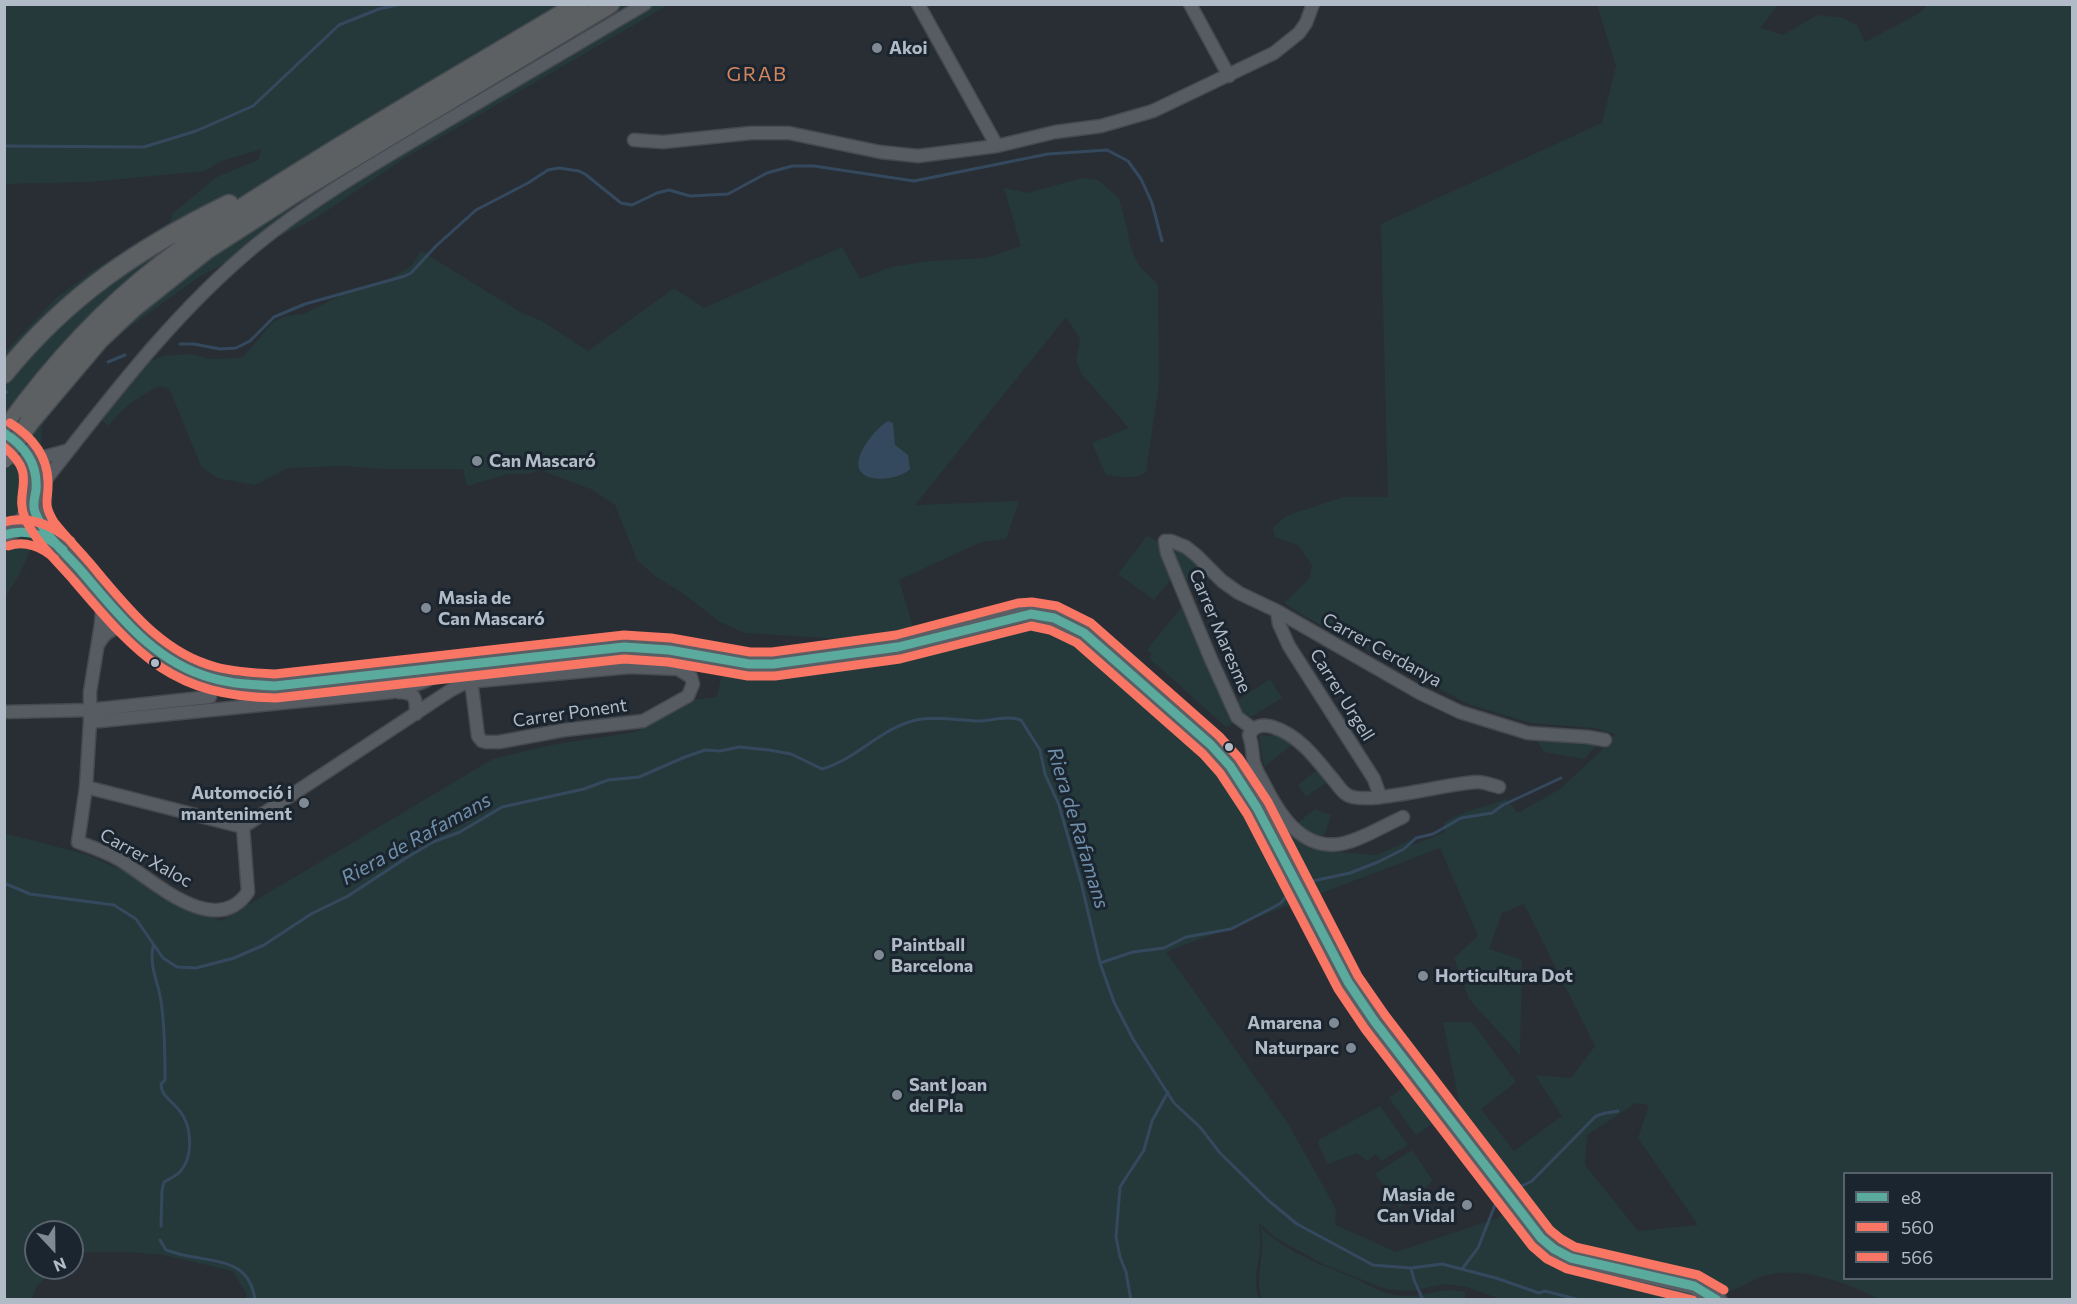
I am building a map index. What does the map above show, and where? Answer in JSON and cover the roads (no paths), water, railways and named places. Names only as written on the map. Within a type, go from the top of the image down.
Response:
[{"type":"highway","points":[[4,459],[44,379],[83,336],[132,289],[247,203],[579,4]]},
{"type":"highway","points":[[4,433],[24,417],[132,308],[206,250],[308,185],[610,4]]},
{"type":"highway","points":[[4,374],[63,310],[120,266],[215,211],[309,166]]},
{"type":"main road","points":[[4,433],[15,440],[27,453],[36,475],[34,498],[26,518],[6,535]]},
{"type":"main road","points":[[34,498],[39,519],[54,540],[129,627],[155,651],[199,675],[217,681],[250,686],[275,686],[450,668],[596,649],[636,647],[669,650],[750,664],[773,664],[898,648],[1021,615],[1040,615],[1066,622],[1099,645],[1211,746],[1241,781],[1348,982],[1375,1022],[1541,1238],[1554,1249],[1571,1258],[1694,1286],[1718,1299]]},
{"type":"main road","points":[[6,535],[32,533],[54,540]]},
{"type":"street","points":[[34,498],[67,450],[189,308],[237,262],[296,214],[403,147],[645,4]]},
{"type":"street","points":[[918,4],[997,146]]},
{"type":"street","points":[[1190,4],[1229,76]]},
{"type":"street","points":[[634,140],[663,142],[751,133],[789,133],[903,156],[934,155],[997,146],[1054,132],[1101,126],[1134,118],[1177,101],[1274,53],[1290,42],[1306,24],[1313,4]]},
{"type":"street","points":[[27,453],[44,457],[67,450]]},
{"type":"street","name":"Carrer Cerdanya","points":[[1165,541],[1171,541],[1186,548],[1230,588],[1277,611],[1368,664],[1460,712],[1528,733],[1605,740]]},
{"type":"street","name":"Carrer Maresme","points":[[1165,541],[1175,574],[1237,717],[1252,735]]},
{"type":"street","name":"Carrer Xaloc","points":[[104,598],[90,692],[86,787],[78,842],[120,861],[172,895],[207,910],[226,910],[235,906],[248,892],[243,827]]},
{"type":"street","name":"Carrer Urgell","points":[[1277,611],[1279,624],[1289,646],[1374,779],[1380,796]]},
{"type":"street","points":[[97,647],[105,634],[112,629],[129,627]]},
{"type":"street","name":"Carrer Ponent","points":[[243,827],[467,682],[512,660]]},
{"type":"street","name":"Carrer Ponent","points":[[630,667],[678,669],[691,677],[693,684],[688,696],[643,721],[486,742],[478,736],[472,688],[467,682],[630,667]]},
{"type":"street","points":[[392,692],[418,686],[450,668],[467,682]]},
{"type":"street","points":[[4,712],[90,716],[392,692],[408,693],[414,696],[416,714]]},
{"type":"street","points":[[90,716],[210,697]]},
{"type":"street","points":[[1403,817],[1341,844],[1318,842],[1301,834],[1286,821],[1274,805],[1252,756],[1252,735],[1266,725],[1284,731],[1315,757],[1347,796],[1362,799],[1479,782],[1499,787]]},
{"type":"street","points":[[1241,781],[1252,756]]},
{"type":"street","points":[[1241,781],[1259,774]]},
{"type":"street","points":[[86,787],[243,827]]},
{"type":"water","points":[[888,421],[893,423],[895,445],[908,455],[910,469],[894,477],[879,479],[866,476],[861,472],[859,459],[871,437]]},
{"type":"waterway","points":[[4,146],[144,147],[196,131],[253,106],[339,25],[379,9],[402,4]]},
{"type":"waterway","points":[[180,344],[220,349],[236,348],[250,341],[274,317],[305,304],[405,276],[411,273],[436,246],[476,210],[548,170],[559,168],[585,174],[621,203],[632,205],[669,190],[690,196],[728,194],[767,173],[792,166],[814,166],[914,181],[1048,154],[1107,150],[1128,161],[1141,179],[1152,203],[1162,241]]},
{"type":"waterway","points":[[108,362],[125,355]]},
{"type":"waterway","name":"Riera de Rafamans","points":[[4,883],[30,894],[114,905],[136,919],[163,958],[177,967],[196,968],[234,958],[264,945],[311,914],[348,896],[433,842],[460,832],[502,807],[584,789],[608,780],[639,777],[705,750],[720,751],[739,747],[769,750],[791,754],[822,769],[847,758],[891,730],[916,720],[938,718],[976,721],[1010,718],[1021,720],[1040,750],[1045,774],[1059,805],[1081,882],[1100,963],[1114,1002],[1133,1039],[1174,1103],[1200,1127],[1220,1153],[1269,1201],[1297,1224],[1373,1265],[1411,1268],[1442,1264],[1496,1278],[1539,1293],[1545,1291],[1580,1300]]},
{"type":"waterway","points":[[1308,882],[1350,873],[1378,862],[1404,849],[1416,838],[1433,834],[1461,818],[1492,813],[1503,805],[1561,778]]},
{"type":"waterway","points":[[1100,963],[1133,952],[1164,948],[1186,937],[1231,929],[1281,903],[1290,892]]},
{"type":"waterway","points":[[153,946],[153,967],[161,1001],[164,1031],[165,1080],[161,1088],[183,1116],[190,1141],[185,1165],[178,1173],[164,1182],[161,1226]]},
{"type":"waterway","points":[[1131,1300],[1116,1237],[1120,1187],[1144,1150],[1152,1121],[1168,1092]]},
{"type":"waterway","points":[[1515,1189],[1532,1181],[1595,1117],[1618,1111]]},
{"type":"waterway","points":[[1462,1269],[1478,1248],[1497,1200]]},
{"type":"waterway","points":[[160,1240],[166,1250],[234,1267],[248,1279],[255,1300]]},
{"type":"waterway","points":[[1411,1268],[1423,1300]]},
{"type":"place","name":"Akoi","points":[[877,48]]},
{"type":"place","name":"Can Mascaró","points":[[477,461]]},
{"type":"place","name":"Masia de Can Mascaró","points":[[426,608]]},
{"type":"place","name":"Automoció i manteniment","points":[[304,803]]},
{"type":"place","name":"Paintball Barcelona","points":[[879,955]]},
{"type":"place","name":"Horticultura Dot","points":[[1423,976]]},
{"type":"place","name":"Amarena","points":[[1334,1023]]},
{"type":"place","name":"Naturparc","points":[[1351,1048]]},
{"type":"place","name":"Sant Joan del Pla","points":[[897,1095]]},
{"type":"place","name":"Masia de Can Vidal","points":[[1467,1205]]},
{"type":"district","name":"GRAB","points":[[757,74]]}]
